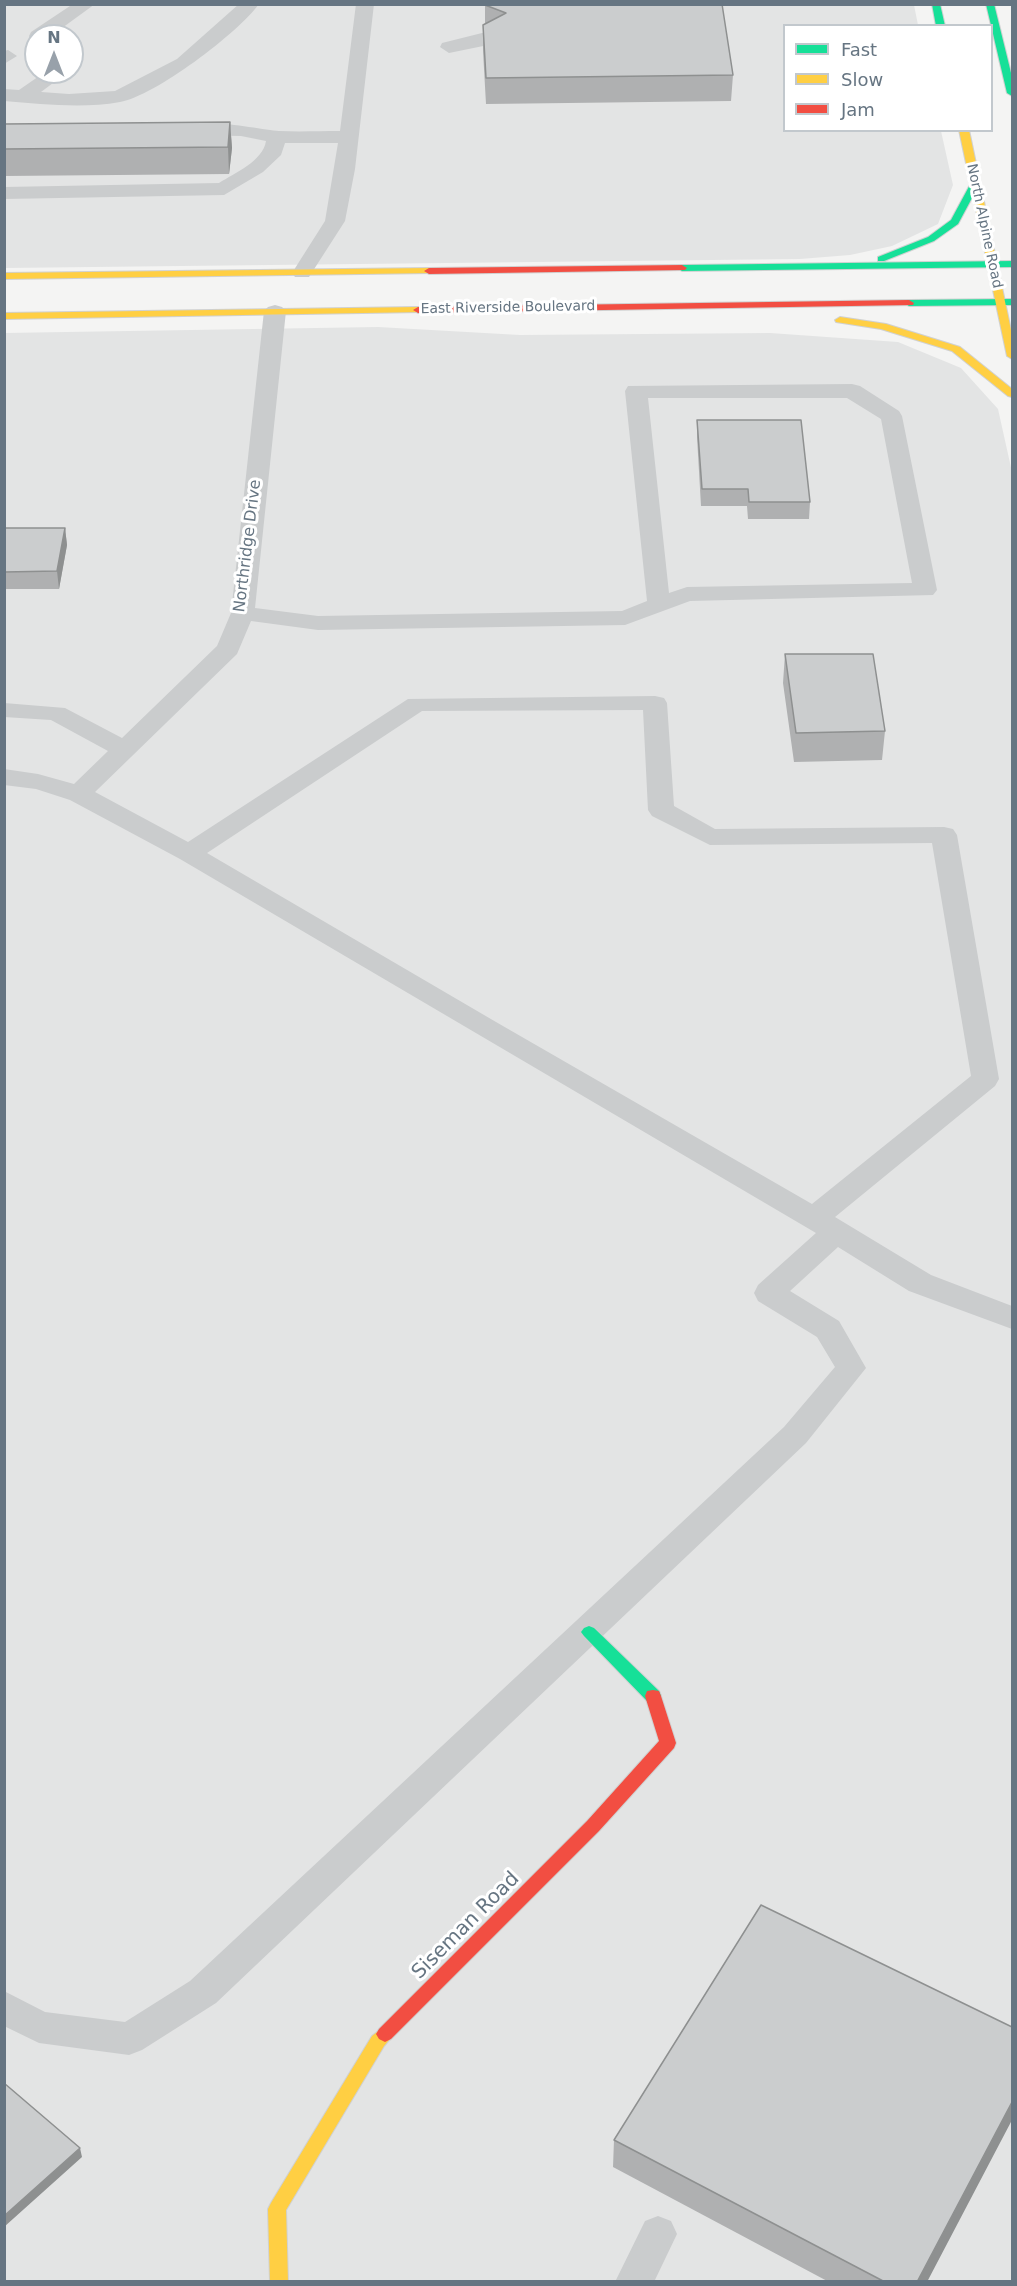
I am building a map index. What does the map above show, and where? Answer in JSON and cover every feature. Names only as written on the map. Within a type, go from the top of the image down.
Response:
[{"type":"main road","points":[[936,4],[941,24]]},
{"type":"main road","points":[[990,4],[1010,70],[1012,93]]},
{"type":"main road","name":"North Alpine Road","points":[[964,132],[993,265],[1007,302],[1012,356]]},
{"type":"main road","points":[[861,266],[931,238],[955,222],[975,183]]},
{"type":"main road","points":[[4,276],[1012,264]]},
{"type":"main road","name":"East Riverside Boulevard","points":[[4,316],[1007,302]]},
{"type":"main road","points":[[731,305],[882,326],[956,349],[1012,394]]},
{"type":"main road","name":"Siseman Road","points":[[279,2282],[277,2209],[378,2041],[594,1826],[668,1743],[653,1695],[589,1632]]},
{"type":"lane","points":[[56,24],[86,4]]},
{"type":"lane","points":[[14,95],[69,100],[119,97],[184,63],[250,4]]},
{"type":"lane","points":[[302,273],[335,221],[349,137],[365,4]]},
{"type":"lane","points":[[449,47],[486,40],[498,35]]},
{"type":"lane","points":[[14,95],[35,84]]},
{"type":"lane","points":[[170,132],[241,130],[276,137],[349,137]]},
{"type":"lane","points":[[4,193],[224,189],[256,168],[274,151],[276,137]]},
{"type":"lane","name":"Northridge Drive","points":[[80,794],[228,649],[243,613],[274,311]]},
{"type":"lane","points":[[243,613],[318,623],[625,618],[687,594],[925,590],[891,416],[852,391],[636,391],[658,605]]},
{"type":"lane","points":[[4,2007],[39,2026],[129,2039],[203,1992],[589,1632],[795,1436],[851,1368],[828,1329],[769,1293],[825,1225],[985,1079],[944,835],[710,837],[661,810],[655,703],[417,704],[189,853]]},
{"type":"lane","points":[[4,710],[56,713],[125,750]]},
{"type":"lane","points":[[4,777],[38,782],[80,794],[189,853],[486,1029],[825,1225],[920,1283],[1012,1318]]},
{"type":"lane","points":[[634,2282],[658,2234]]},
{"type":"shaded area","points":[[4,5],[914,5],[918,24],[783,24],[783,132],[941,132],[953,185],[938,224],[892,246],[850,255],[800,259],[5,268]]},
{"type":"shaded area","points":[[378,327],[520,335],[770,333],[898,342],[961,368],[998,409],[1012,472],[1012,2281],[5,2281],[4,333]]},
{"type":"building","points":[[722,4],[733,75],[486,78],[483,25],[506,13],[485,5]]},
{"type":"building","points":[[230,122],[228,147],[4,149],[4,124]]},
{"type":"building","points":[[697,420],[801,420],[810,502],[749,502],[748,489],[702,489]]},
{"type":"building","points":[[4,528],[65,528],[57,571],[4,572]]},
{"type":"building","points":[[785,654],[873,654],[885,731],[796,733]]},
{"type":"building","points":[[761,1905],[1012,2027],[1012,2102],[917,2282],[885,2282],[614,2140]]},
{"type":"building","points":[[4,2083],[80,2148],[4,2216]]},
{"type":"traffic: fast","points":[[936,4],[941,24]]},
{"type":"traffic: fast","points":[[990,4],[1012,93]]},
{"type":"traffic: fast","points":[[881,259],[931,239],[955,222],[975,183]]},
{"type":"traffic: fast","points":[[682,268],[1012,264]]},
{"type":"traffic: fast","points":[[909,303],[1012,302]]},
{"type":"traffic: fast","points":[[589,1632],[653,1696]]},
{"type":"traffic: slow","points":[[964,132],[1012,356]]},
{"type":"traffic: slow","points":[[4,276],[429,271]]},
{"type":"traffic: slow","points":[[4,316],[418,310]]},
{"type":"traffic: slow","points":[[840,320],[882,326],[956,349],[1012,394]]},
{"type":"traffic: slow","points":[[279,2282],[277,2209],[378,2041],[385,2034]]},
{"type":"traffic: jam","points":[[429,271],[682,268]]},
{"type":"traffic: jam","points":[[418,310],[909,303]]},
{"type":"traffic: jam","points":[[385,2034],[593,1826],[668,1743],[653,1696]]}]
